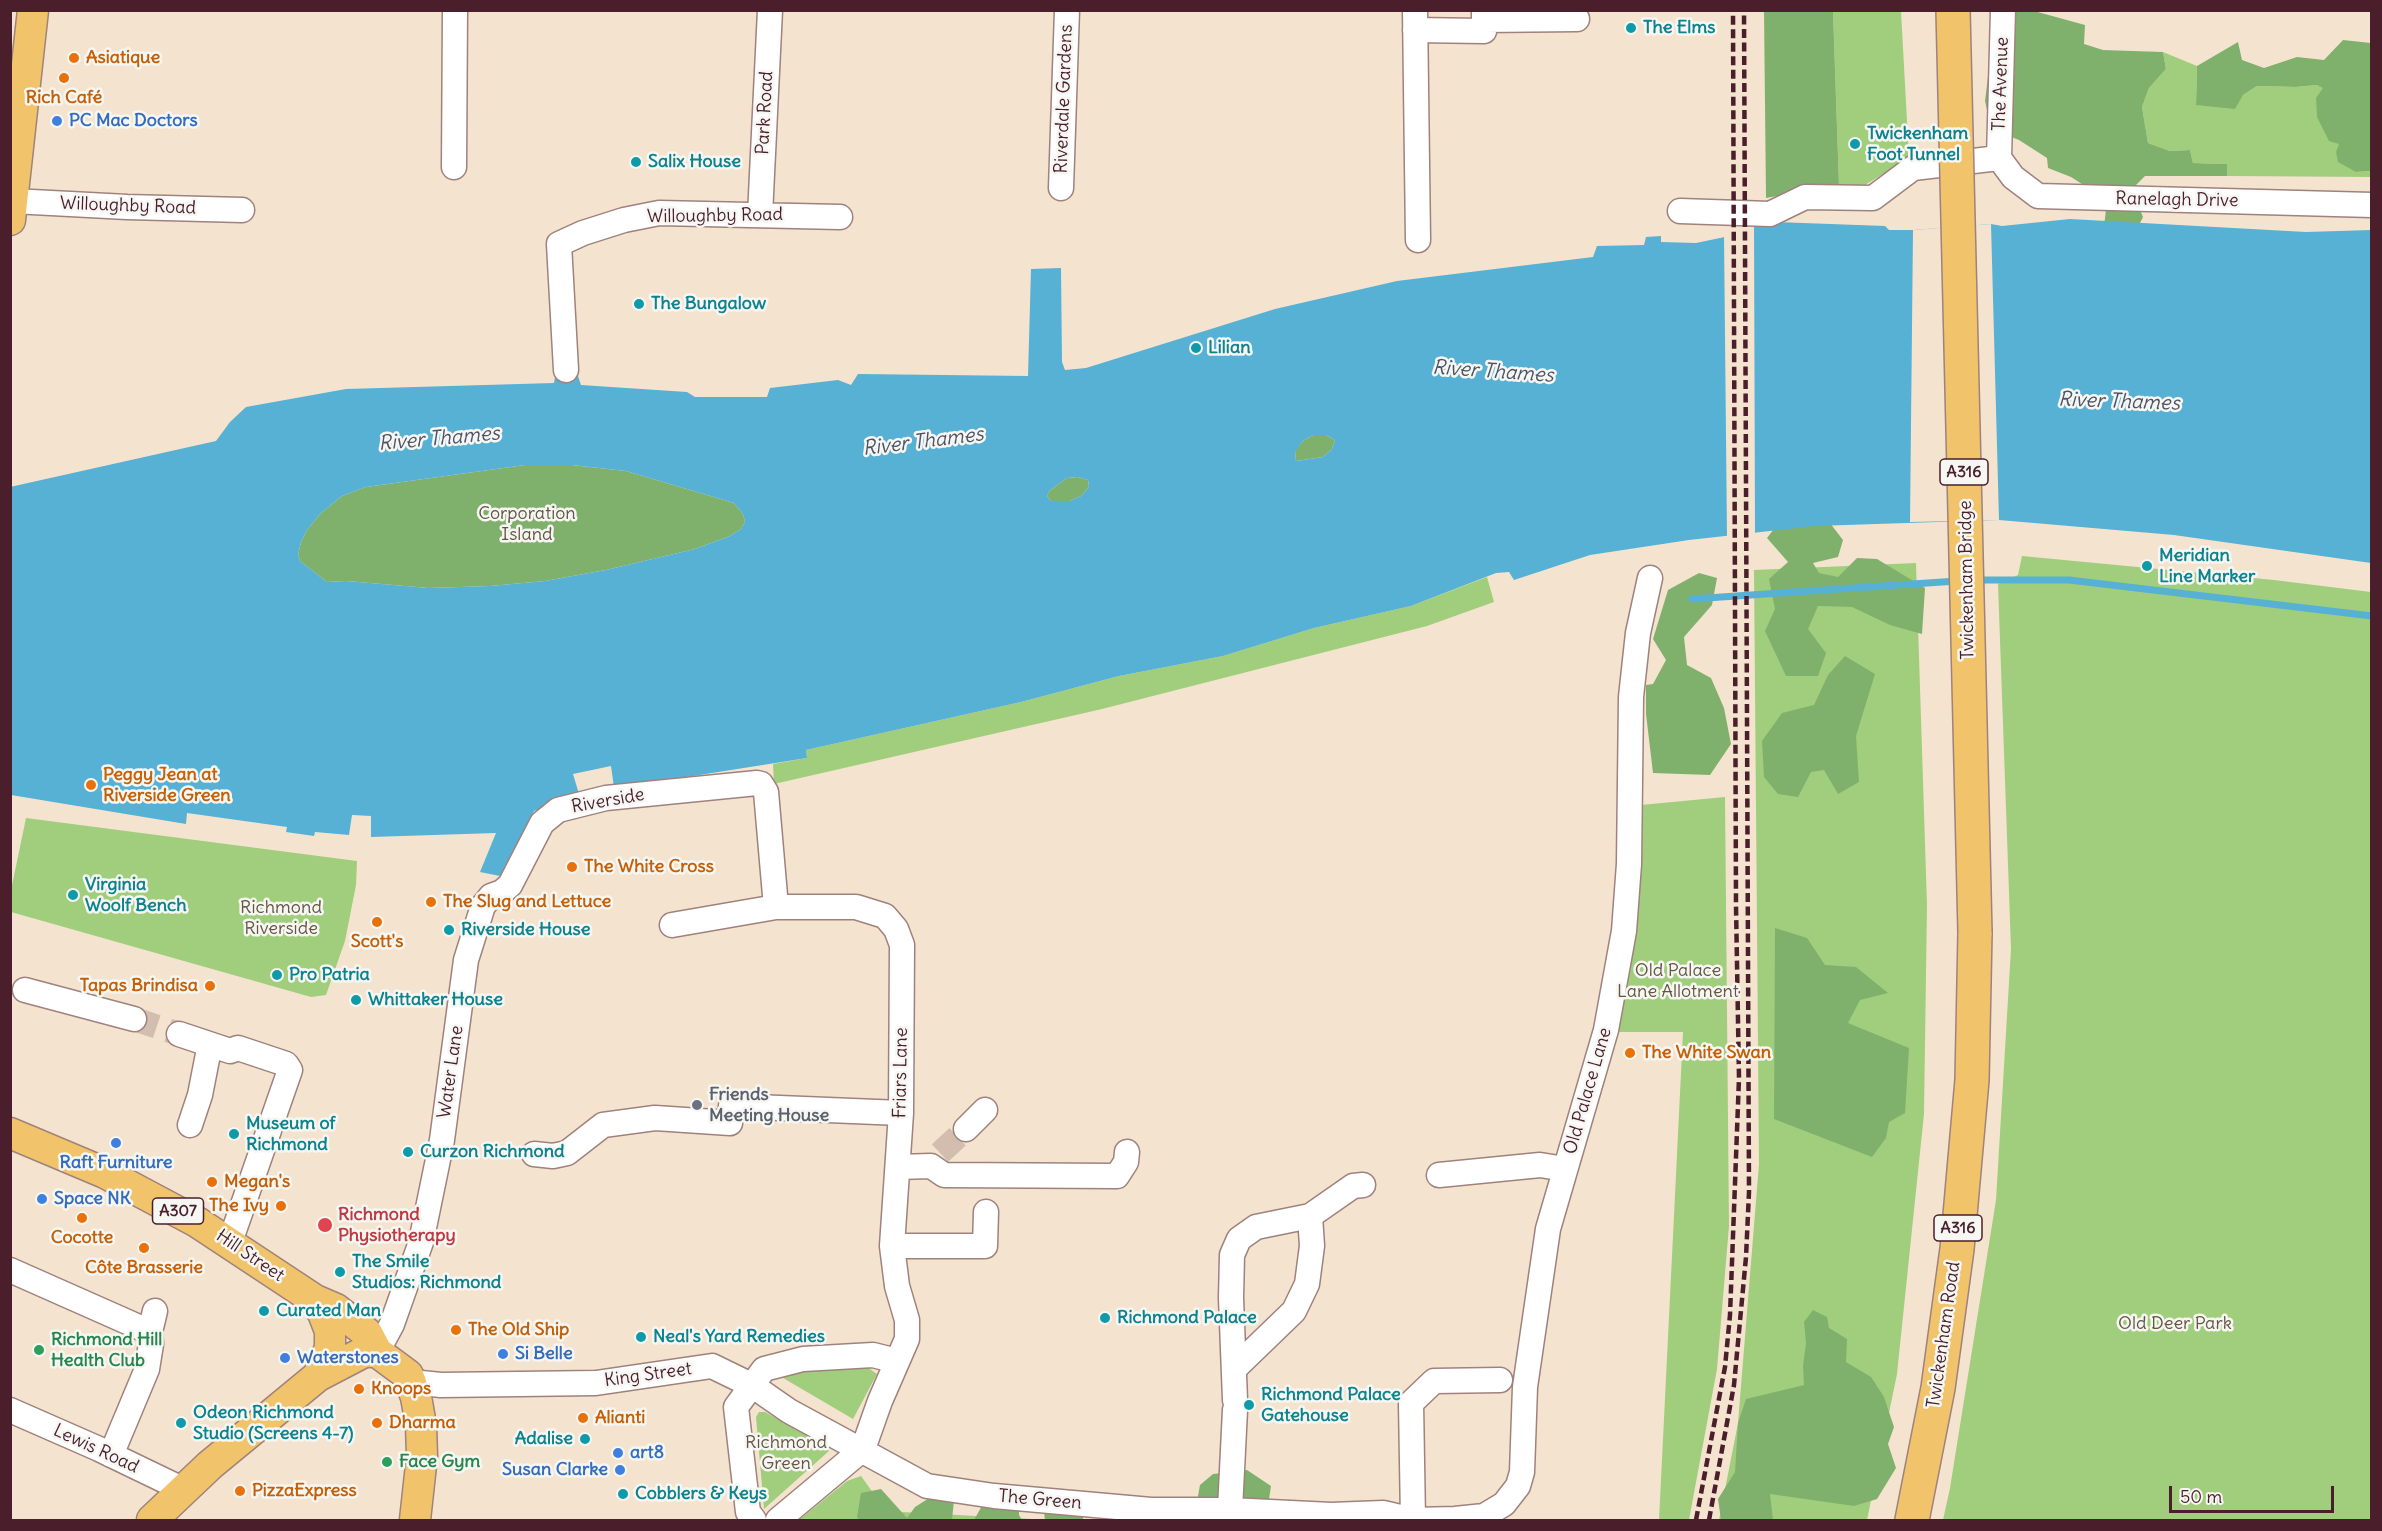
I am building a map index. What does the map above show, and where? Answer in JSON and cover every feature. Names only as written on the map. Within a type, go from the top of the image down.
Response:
[{"type":"highway","name":"Twickenham Bridge","points":[[1953,10],[1975,933]]},
{"type":"highway","name":"Twickenham Road","points":[[1912,1521],[1938,1388],[1956,1249],[1972,1080],[1975,933]]},
{"type":"main road","points":[[12,200],[16,122],[33,10]]},
{"type":"main road","name":"Hill Street","points":[[10,1133],[105,1173],[197,1222],[315,1300],[336,1309],[368,1333],[377,1352]]},
{"type":"main road","name":"A307","points":[[315,1300],[330,1331],[330,1348],[318,1376]]},
{"type":"main road","name":"A307","points":[[152,1521],[182,1490],[318,1376],[364,1352],[377,1352],[402,1370],[411,1382]]},
{"type":"main road","points":[[411,1382],[419,1411],[422,1442],[422,1471],[415,1521]]},
{"type":"street","points":[[454,167],[455,10]]},
{"type":"street","name":"Park Road","points":[[760,215],[770,10]]},
{"type":"street","name":"Riverdale Gardens","points":[[1061,188],[1067,10]]},
{"type":"street","name":"The Avenue","points":[[1999,158],[2003,10]]},
{"type":"street","points":[[1418,240],[1415,20],[1484,31],[1484,15],[1577,19]]},
{"type":"street","points":[[1680,211],[1770,214],[1805,196],[1873,198],[1912,168],[1999,158]]},
{"type":"street","name":"Ranelagh Drive","points":[[1999,158],[2013,177],[2038,196],[2372,205]]},
{"type":"street","name":"Willoughby Road","points":[[12,200],[127,207],[242,210]]},
{"type":"street","name":"Willoughby Road","points":[[566,369],[559,244],[583,233],[624,220],[659,213],[840,217]]},
{"type":"street","name":"Old Palace Lane","points":[[1334,1518],[1383,1513],[1413,1520],[1484,1516],[1504,1504],[1518,1486],[1522,1472],[1526,1388],[1548,1229],[1608,1021],[1624,931],[1629,864],[1630,697],[1638,633],[1650,578]]},
{"type":"street","name":"Riverside","points":[[491,896],[507,890],[542,823],[558,810],[606,798],[757,783],[761,784],[766,792],[776,907]]},
{"type":"street","name":"Water Lane","points":[[377,1352],[392,1324],[421,1242],[442,1140],[466,960],[483,906],[491,896]]},
{"type":"street","name":"Friars Lane","points":[[672,925],[776,907],[856,907],[885,916],[896,928],[902,945],[901,1113],[891,1246],[897,1286],[907,1320],[907,1340],[863,1449]]},
{"type":"street","points":[[25,990],[134,1019]]},
{"type":"street","points":[[181,1040],[230,1051],[238,1048],[286,1064],[290,1070],[230,1242]]},
{"type":"street","points":[[190,1125],[212,1048]]},
{"type":"street","points":[[547,1160],[567,1153],[603,1125],[655,1118],[730,1123],[731,1106],[901,1113]]},
{"type":"street","points":[[966,1128],[985,1110]]},
{"type":"street","points":[[898,1167],[936,1160],[944,1175],[1117,1176],[1126,1162],[1127,1152]]},
{"type":"street","points":[[1439,1176],[1540,1165],[1565,1169]]},
{"type":"street","points":[[1230,1510],[1235,1405],[1231,1298],[1233,1255],[1239,1239],[1256,1227],[1310,1216],[1353,1186],[1364,1185]]},
{"type":"street","points":[[891,1246],[985,1246],[986,1212]]},
{"type":"street","points":[[1235,1368],[1294,1311],[1307,1284],[1312,1246],[1310,1216]]},
{"type":"street","points":[[10,1270],[152,1322],[147,1369],[111,1455]]},
{"type":"street","points":[[754,1521],[748,1512],[736,1407],[764,1369],[803,1359],[873,1354],[897,1361]]},
{"type":"street","name":"King Street","points":[[411,1382],[441,1385],[596,1383],[712,1366],[753,1386],[789,1411],[863,1449]]},
{"type":"street","points":[[1413,1520],[1411,1403],[1434,1381],[1500,1380]]},
{"type":"street","name":"Lewis Road","points":[[10,1410],[182,1490]]},
{"type":"street","points":[[778,1521],[863,1449]]},
{"type":"street","name":"The Green","points":[[863,1449],[927,1486],[994,1496],[1151,1510],[1230,1510],[1334,1518]]},
{"type":"green space","points":[[1764,11],[1833,11],[1839,185],[1766,198]]},
{"type":"green space","points":[[1833,11],[1901,11],[1909,158],[1865,185],[1839,185]]},
{"type":"green space","points":[[2010,11],[2034,11],[2085,25],[2084,44],[2103,50],[2163,52],[2166,69],[2149,88],[2142,107],[2148,143],[2170,151],[2190,150],[2193,163],[2227,164],[2227,176],[2145,176],[2134,187],[2135,197],[2143,217],[2128,247],[2103,236],[2107,200],[2071,177],[2048,168],[2047,158],[2019,140],[1991,129],[1985,101],[1994,27]]},
{"type":"green space","points":[[2343,40],[2371,43],[2371,171],[2356,172],[2338,162],[2336,152],[2339,144],[2329,141],[2317,117],[2316,98],[2323,88],[2317,85],[2257,86],[2243,95],[2235,109],[2196,105],[2197,66],[2238,42],[2242,60],[2264,68],[2297,57],[2324,60]]},
{"type":"green space","points":[[2163,52],[2197,66],[2196,105],[2243,95],[2257,86],[2317,85],[2324,87],[2339,144],[2356,172],[2371,171],[2371,177],[2227,176],[2227,164],[2193,163],[2190,150],[2170,151],[2148,143],[2142,107],[2149,88],[2166,69]]},
{"type":"green space","points":[[1313,435],[1326,435],[1335,440],[1332,449],[1323,457],[1296,461],[1295,451],[1303,441]]},
{"type":"green space","name":"Corporation Island","points":[[525,465],[572,465],[626,471],[734,503],[743,514],[745,522],[741,529],[730,536],[695,549],[606,570],[545,581],[490,586],[429,588],[346,581],[327,582],[300,561],[298,555],[307,530],[320,514],[342,496],[366,487]]},
{"type":"green space","points":[[1078,477],[1088,480],[1089,487],[1081,496],[1070,501],[1051,501],[1047,496],[1049,491],[1067,478]]},
{"type":"green space","points":[[1790,508],[1823,514],[1843,540],[1838,557],[1813,563],[1819,573],[1838,577],[1857,558],[1877,559],[1925,588],[1922,634],[1890,625],[1852,607],[1818,606],[1808,629],[1826,653],[1818,676],[1786,676],[1765,631],[1775,609],[1769,579],[1788,562],[1767,538]]},
{"type":"green space","name":"Old Deer Park","points":[[2022,556],[2274,580],[2371,592],[2371,1520],[1943,1520],[1996,1200],[2011,949],[1998,584],[2018,575]]},
{"type":"green space","points":[[1916,563],[1927,905],[1924,1114],[1897,1374],[1867,1520],[1719,1520],[1738,1423],[1759,1164],[1754,570]]},
{"type":"green space","points":[[1699,573],[1717,578],[1712,605],[1684,637],[1687,665],[1711,678],[1724,708],[1731,744],[1710,775],[1653,773],[1646,714],[1646,685],[1653,684],[1666,660],[1653,639],[1668,590]]},
{"type":"green space","points":[[1487,577],[1494,602],[1427,626],[1102,709],[774,784],[773,764],[807,758],[806,750],[1021,702],[1119,676],[1223,656],[1314,628],[1411,606]]},
{"type":"green space","points":[[1845,656],[1875,674],[1856,736],[1859,782],[1838,794],[1824,770],[1811,772],[1798,797],[1778,794],[1764,777],[1762,741],[1782,713],[1814,705],[1828,675]]},
{"type":"green space","name":"Old Palace Lane Allotment","points":[[1725,797],[1729,1226],[1717,1369],[1689,1520],[1659,1520],[1683,1032],[1617,1032],[1634,940],[1641,805]]},
{"type":"green space","name":"Richmond Riverside","points":[[26,818],[357,861],[356,885],[345,941],[326,995],[311,997],[11,912],[11,890]]},
{"type":"green space","points":[[1775,928],[1807,938],[1825,965],[1856,967],[1888,993],[1860,1000],[1848,1023],[1909,1048],[1905,1113],[1889,1122],[1886,1138],[1872,1157],[1774,1119]]},
{"type":"green space","points":[[1813,1310],[1827,1317],[1829,1328],[1847,1339],[1846,1362],[1871,1377],[1884,1397],[1894,1427],[1888,1444],[1896,1468],[1877,1499],[1854,1506],[1770,1494],[1773,1520],[1721,1520],[1718,1499],[1735,1472],[1738,1423],[1746,1399],[1804,1385],[1803,1366],[1806,1343],[1804,1322]]},
{"type":"green space","name":"Richmond Green","points":[[851,1366],[867,1367],[877,1374],[853,1419],[778,1375]]},
{"type":"green space","name":"Richmond Green","points":[[759,1412],[765,1412],[820,1443],[829,1451],[764,1509],[756,1417]]},
{"type":"green space","points":[[1247,1470],[1271,1486],[1268,1506],[1196,1507],[1200,1485],[1213,1474]]},
{"type":"green space","name":"Richmond Green","points":[[861,1476],[879,1501],[902,1512],[1051,1520],[799,1520],[847,1481]]},
{"type":"green space","points":[[881,1489],[907,1518],[915,1507],[934,1495],[954,1500],[952,1520],[859,1520],[857,1517],[861,1493]]},
{"type":"green space","points":[[983,1504],[1019,1508],[1022,1520],[974,1520]]},
{"type":"green space","points":[[1044,1512],[1083,1515],[1083,1520],[1045,1520]]},
{"type":"water","name":"River Thames","points":[[2070,219],[2306,232],[2371,230],[2371,563],[2174,535],[1999,520],[1815,526],[1689,540],[1590,555],[1514,580],[1509,572],[1496,573],[1411,606],[1314,628],[1223,656],[1119,676],[1021,702],[806,750],[807,758],[579,794],[534,811],[500,876],[480,872],[496,833],[371,837],[371,816],[352,815],[349,835],[315,832],[314,836],[286,832],[287,827],[187,813],[186,824],[11,795],[10,487],[216,441],[230,422],[246,407],[346,389],[554,383],[556,371],[576,370],[581,385],[687,392],[695,397],[767,397],[770,388],[838,380],[851,385],[858,374],[1028,376],[1031,269],[1061,268],[1062,362],[1065,370],[1086,368],[1275,309],[1397,281],[1593,257],[1597,246],[1644,245],[1646,237],[1661,236],[1661,242],[1696,243],[1744,233],[1748,221],[1885,226],[1889,230],[1991,224],[2002,226]],"holes":[[[1313,435],[1326,435],[1335,440],[1332,449],[1323,457],[1296,461],[1295,452],[1303,441]],[[525,465],[572,465],[626,471],[734,503],[743,514],[745,522],[741,529],[730,536],[695,549],[606,570],[545,581],[429,588],[346,581],[327,582],[300,561],[298,555],[301,542],[320,514],[342,496],[366,487]],[[1078,477],[1088,480],[1089,487],[1081,496],[1070,501],[1051,501],[1047,496],[1049,491],[1067,478]]]},
{"type":"pier","points":[[1754,218],[1755,535],[1727,538],[1724,234],[1741,230],[1746,219]]},
{"type":"pier","points":[[1991,224],[1999,520],[1910,522],[1913,230]]},
{"type":"pier","points":[[611,766],[614,787],[579,794],[573,774]]},
{"type":"waterway","points":[[1974,580],[2069,580],[2372,616]]},
{"type":"waterway","points":[[1692,599],[1957,581]]},
{"type":"tunnel","points":[[134,1019],[179,1034]]},
{"type":"tunnel","points":[[940,1153],[966,1129]]},
{"type":"railway","points":[[1696,1520],[1725,1367],[1730,1315],[1739,1078],[1736,906],[1733,10]]},
{"type":"railway","points":[[1709,1520],[1734,1385],[1746,1257],[1749,1192],[1744,10]]},
{"type":"place","name":"The Elms","points":[[1631,28]]},
{"type":"place","name":"Asiatique","points":[[74,58]]},
{"type":"place","name":"Rich Café","points":[[64,78]]},
{"type":"place","name":"PC Mac Doctors","points":[[57,121]]},
{"type":"place","name":"Twickenham Foot Tunnel","points":[[1855,144]]},
{"type":"place","name":"Salix House","points":[[636,162]]},
{"type":"place","name":"The Bungalow","points":[[639,304]]},
{"type":"place","name":"Lilian","points":[[1196,348]]},
{"type":"place","name":"Meridian Line Marker","points":[[2147,566]]},
{"type":"place","name":"Peggy Jean at Riverside Green","points":[[91,785]]},
{"type":"place","name":"The White Cross","points":[[572,867]]},
{"type":"place","name":"Virginia Woolf Bench","points":[[73,895]]},
{"type":"place","name":"The Slug and Lettuce","points":[[431,902]]},
{"type":"place","name":"Scott's","points":[[377,922]]},
{"type":"place","name":"Riverside House","points":[[449,930]]},
{"type":"place","name":"Pro Patria","points":[[277,975]]},
{"type":"place","name":"Tapas Brindisa","points":[[210,986]]},
{"type":"place","name":"Whittaker House","points":[[356,1000]]},
{"type":"place","name":"The White Swan","points":[[1630,1053]]},
{"type":"place","name":"Friends Meeting House","points":[[697,1105]]},
{"type":"place","name":"Museum of Richmond","points":[[234,1134]]},
{"type":"place","name":"Raft Furniture","points":[[116,1143]]},
{"type":"place","name":"Curzon Richmond","points":[[408,1152]]},
{"type":"place","name":"Megan's","points":[[212,1182]]},
{"type":"place","name":"Space NK","points":[[42,1199]]},
{"type":"place","name":"The Ivy","points":[[281,1206]]},
{"type":"place","name":"Cocotte","points":[[82,1218]]},
{"type":"place","name":"Richmond Physiotherapy","points":[[325,1225]]},
{"type":"place","name":"Côte Brasserie","points":[[144,1248]]},
{"type":"place","name":"The Smile Studios: Richmond","points":[[340,1272]]},
{"type":"place","name":"Curated Man","points":[[264,1311]]},
{"type":"place","name":"Richmond Palace","points":[[1105,1318]]},
{"type":"place","name":"The Old Ship","points":[[456,1330]]},
{"type":"place","name":"Neal's Yard Remedies","points":[[641,1337]]},
{"type":"place","name":"Richmond Hill Health Club","points":[[39,1350]]},
{"type":"place","name":"Si Belle","points":[[503,1354]]},
{"type":"place","name":"Waterstones","points":[[285,1358]]},
{"type":"place","name":"Knoops","points":[[359,1389]]},
{"type":"place","name":"Richmond Palace Gatehouse","points":[[1249,1405]]},
{"type":"place","name":"Alianti","points":[[583,1418]]},
{"type":"place","name":"Odeon Richmond Studio (Screens 4-7)","points":[[181,1423]]},
{"type":"place","name":"Dharma","points":[[377,1423]]},
{"type":"place","name":"Adalise","points":[[585,1439]]},
{"type":"place","name":"art8","points":[[618,1453]]},
{"type":"place","name":"Face Gym","points":[[387,1462]]},
{"type":"place","name":"Susan Clarke","points":[[620,1470]]},
{"type":"place","name":"PizzaExpress","points":[[240,1491]]},
{"type":"place","name":"Cobblers & Keys","points":[[623,1494]]}]
